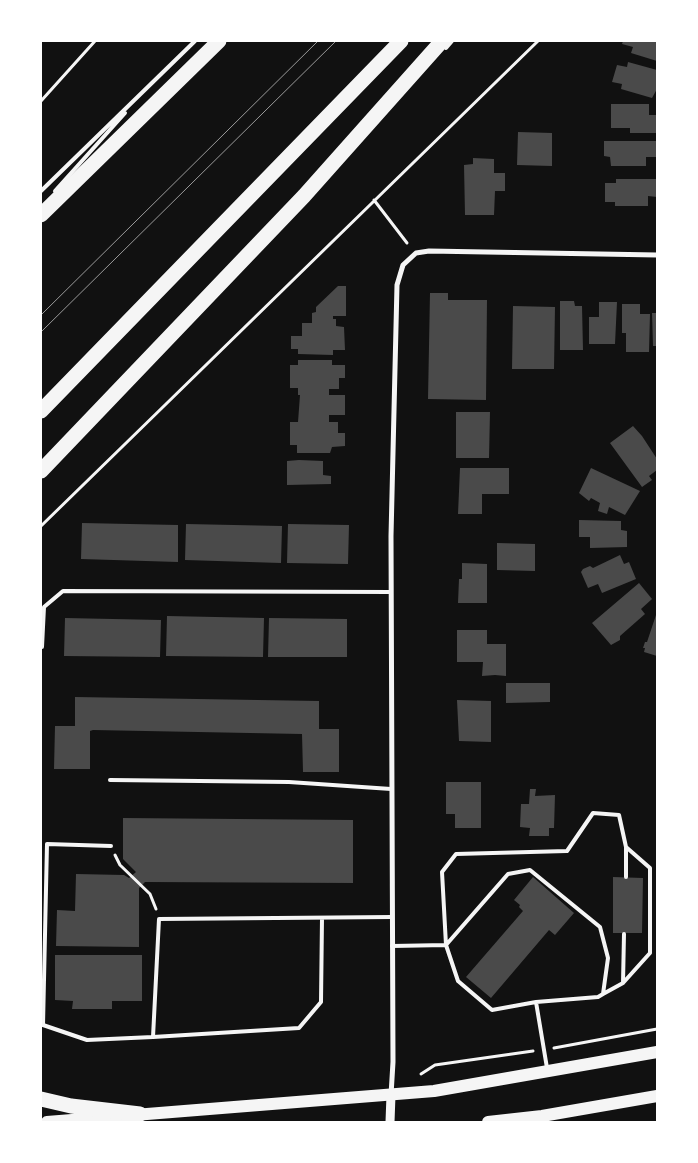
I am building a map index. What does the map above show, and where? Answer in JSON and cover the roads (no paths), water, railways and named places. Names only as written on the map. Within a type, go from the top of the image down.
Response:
[{"type":"highway","points":[[41,215],[219,41]]},
{"type":"highway","points":[[41,411],[401,41]]},
{"type":"highway","points":[[41,471],[304,196],[440,48]]},
{"type":"highway","points":[[41,1099],[71,1106],[140,1114]]},
{"type":"main road","points":[[47,1122],[434,1091],[657,1052]]},
{"type":"main road","points":[[488,1122],[588,1109],[657,1096]]},
{"type":"street","points":[[390,1122],[393,1062],[391,592],[397,285],[403,264],[416,253],[429,251],[657,255]]},
{"type":"lane","points":[[41,191],[195,41]]},
{"type":"lane","points":[[440,48],[452,41]]},
{"type":"lane","points":[[304,196],[425,69]]},
{"type":"lane","points":[[48,199],[146,89]]},
{"type":"lane","points":[[42,647],[44,607],[63,591],[391,592]]},
{"type":"lane","points":[[110,780],[289,782],[391,789]]},
{"type":"lane","points":[[626,846],[650,868],[650,953],[623,983],[598,997],[536,1002],[492,1010],[458,981],[446,945],[442,872],[456,854],[567,851],[593,814],[619,815],[626,846],[626,878]]},
{"type":"lane","points":[[111,846],[47,844],[43,1025],[87,1040],[299,1028],[321,1002],[322,918]]},
{"type":"lane","points":[[392,946],[446,945],[508,874],[530,870],[600,927],[608,958],[603,994]]},
{"type":"lane","points":[[153,1037],[159,919],[392,917]]},
{"type":"lane","points":[[623,983],[624,934]]},
{"type":"lane","points":[[536,1002],[547,1071]]},
{"type":"tram line","points":[[41,315],[318,41]]},
{"type":"tram line","points":[[41,332],[336,41]]}]
